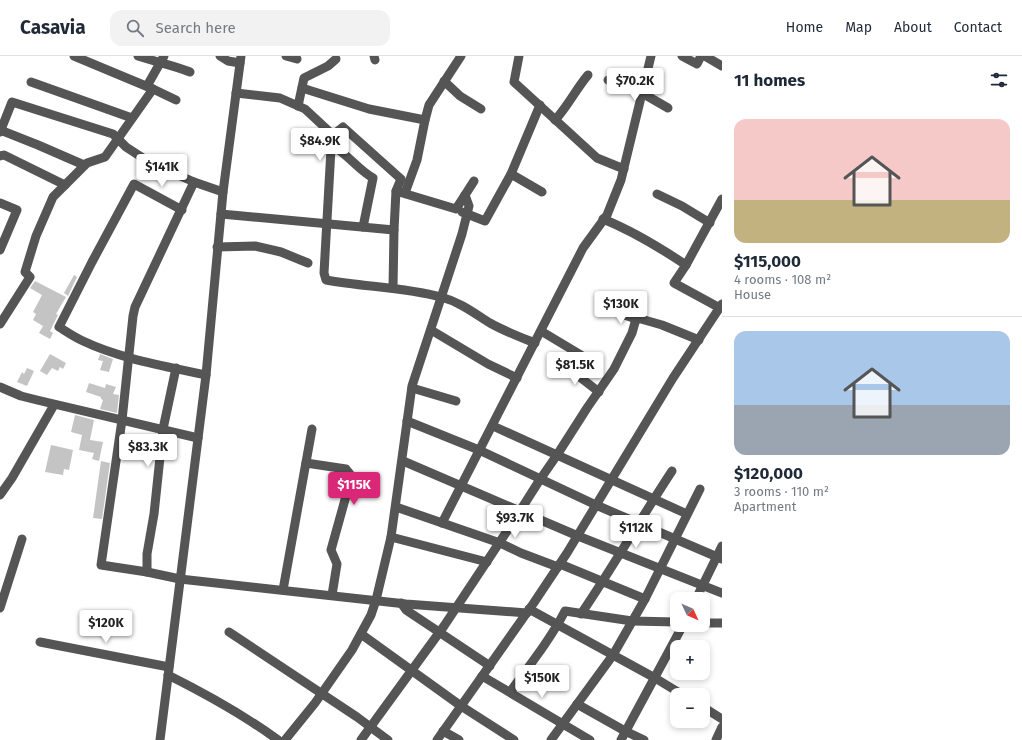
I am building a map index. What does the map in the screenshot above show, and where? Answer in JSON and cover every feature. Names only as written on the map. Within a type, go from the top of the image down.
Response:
[{"type":"street","points":[[74,56],[150,87],[176,100]]},
{"type":"street","points":[[138,56],[163,59],[190,72]]},
{"type":"street","points":[[160,740],[206,375],[223,192],[241,60],[228,61],[220,56]]},
{"type":"street","points":[[286,56],[297,59]]},
{"type":"street","points":[[401,192],[418,160],[429,104],[462,56]]},
{"type":"street","points":[[519,56],[514,82],[597,158],[624,169]]},
{"type":"street","points":[[442,523],[583,248],[606,215],[621,180],[650,56]]},
{"type":"street","points":[[682,56],[697,64],[702,56]]},
{"type":"street","points":[[706,56],[722,66]]},
{"type":"street","points":[[0,324],[30,277],[25,272],[36,236],[53,197],[84,165],[105,157],[132,118],[150,87],[163,59]]},
{"type":"street","points":[[298,106],[304,78],[328,66],[336,59]]},
{"type":"street","points":[[555,120],[566,109],[580,83],[588,75]]},
{"type":"street","points":[[608,80],[642,93],[668,108]]},
{"type":"street","points":[[444,81],[460,96],[481,109]]},
{"type":"street","points":[[31,82],[132,118]]},
{"type":"street","points":[[302,88],[369,109],[425,120]]},
{"type":"street","points":[[236,94],[280,98],[311,113],[333,135]]},
{"type":"street","points":[[84,165],[38,145],[0,131],[12,102],[113,134],[126,147],[149,162],[194,182],[223,192]]},
{"type":"street","points":[[401,192],[456,209],[485,221],[511,174],[540,105]]},
{"type":"street","points":[[393,288],[394,230],[401,192],[401,179],[343,127],[333,135],[331,145],[324,273],[326,280],[346,284],[393,288],[442,297],[460,304],[491,323],[535,343]]},
{"type":"street","points":[[331,145],[339,149],[365,174],[372,178],[363,227]]},
{"type":"street","points":[[1,155],[65,184]]},
{"type":"street","points":[[511,174],[542,192]]},
{"type":"street","points":[[456,209],[474,181]]},
{"type":"street","points":[[194,182],[136,307],[128,357],[122,420],[101,565],[180,579],[402,603],[456,608],[528,611],[558,625],[671,688]]},
{"type":"street","points":[[182,210],[134,184],[59,327],[83,341],[128,357],[206,375]]},
{"type":"street","points":[[656,194],[682,206],[710,222]]},
{"type":"street","points":[[285,740],[322,693],[352,650],[371,614],[376,600],[392,537],[412,388],[462,234],[469,206],[465,195]]},
{"type":"street","points":[[437,740],[490,666],[578,536],[673,378],[699,340],[718,319],[721,306],[674,283],[722,199]]},
{"type":"street","points":[[0,203],[17,210],[0,250]]},
{"type":"street","points":[[221,214],[394,230]]},
{"type":"street","points":[[603,219],[644,238],[686,264]]},
{"type":"street","points":[[217,247],[255,246],[281,252],[308,263]]},
{"type":"street","points":[[613,311],[636,319],[662,325],[699,340]]},
{"type":"street","points":[[361,740],[440,632],[599,392],[614,369],[632,334],[636,319]]},
{"type":"street","points":[[431,330],[488,364],[517,378]]},
{"type":"street","points":[[541,331],[581,355]]},
{"type":"street","points":[[563,364],[599,392]]},
{"type":"street","points":[[147,572],[147,554],[154,514],[163,429],[176,368]]},
{"type":"street","points":[[0,388],[20,396],[54,405],[198,438]]},
{"type":"street","points":[[412,388],[456,401]]},
{"type":"street","points":[[0,495],[12,478],[54,405]]},
{"type":"street","points":[[407,421],[479,450],[596,505],[719,558]]},
{"type":"street","points":[[493,426],[687,514]]},
{"type":"street","points":[[283,590],[312,429]]},
{"type":"street","points":[[402,461],[521,510],[578,536],[722,593]]},
{"type":"street","points":[[306,463],[346,469],[350,474],[346,496],[331,550],[337,564],[332,595]]},
{"type":"street","points":[[581,614],[603,582],[653,499],[672,471]]},
{"type":"street","points":[[551,740],[613,655],[645,599],[700,489]]},
{"type":"street","points":[[396,506],[500,542],[521,554],[559,565],[645,599]]},
{"type":"street","points":[[392,537],[487,562]]},
{"type":"street","points":[[0,608],[22,540]]},
{"type":"street","points":[[699,592],[719,558],[722,546]]},
{"type":"street","points":[[402,603],[406,610],[490,666]]},
{"type":"street","points":[[510,692],[558,625],[564,611],[632,621],[670,622]]},
{"type":"street","points":[[710,623],[722,623]]},
{"type":"street","points":[[229,632],[322,693],[388,740]]},
{"type":"street","points":[[621,740],[679,632]]},
{"type":"street","points":[[361,634],[461,706],[514,740]]},
{"type":"street","points":[[40,642],[168,671],[255,724],[278,740]]},
{"type":"street","points":[[482,676],[590,740]]},
{"type":"street","points":[[578,704],[644,740]]},
{"type":"street","points":[[710,711],[722,719]]},
{"type":"street","points":[[716,740],[722,727]]},
{"type":"street","points":[[443,731],[459,740]]},
{"type":"building","points":[[74,275],[77,277],[68,296],[64,293]]},
{"type":"building","points":[[35,281],[66,297],[56,314],[58,315],[50,331],[53,333],[50,339],[39,333],[43,326],[33,320],[36,314],[33,312],[42,295],[30,288]]},
{"type":"building","points":[[50,354],[66,363],[63,369],[60,367],[58,371],[52,368],[47,375],[40,371]]},
{"type":"building","points":[[100,354],[113,359],[109,372],[100,370],[103,361],[98,360]]},
{"type":"building","points":[[27,368],[34,371],[27,386],[17,382],[22,372],[24,374]]},
{"type":"building","points":[[89,383],[105,388],[106,384],[116,387],[113,394],[119,395],[117,413],[100,409],[103,400],[101,397],[86,392]]},
{"type":"building","points":[[75,415],[94,420],[90,440],[103,442],[99,461],[92,459],[94,453],[79,450],[82,435],[71,432]]},
{"type":"building","points":[[51,445],[73,450],[69,470],[64,469],[63,475],[45,472]]},
{"type":"building","points":[[101,461],[110,463],[102,519],[93,518]]}]
